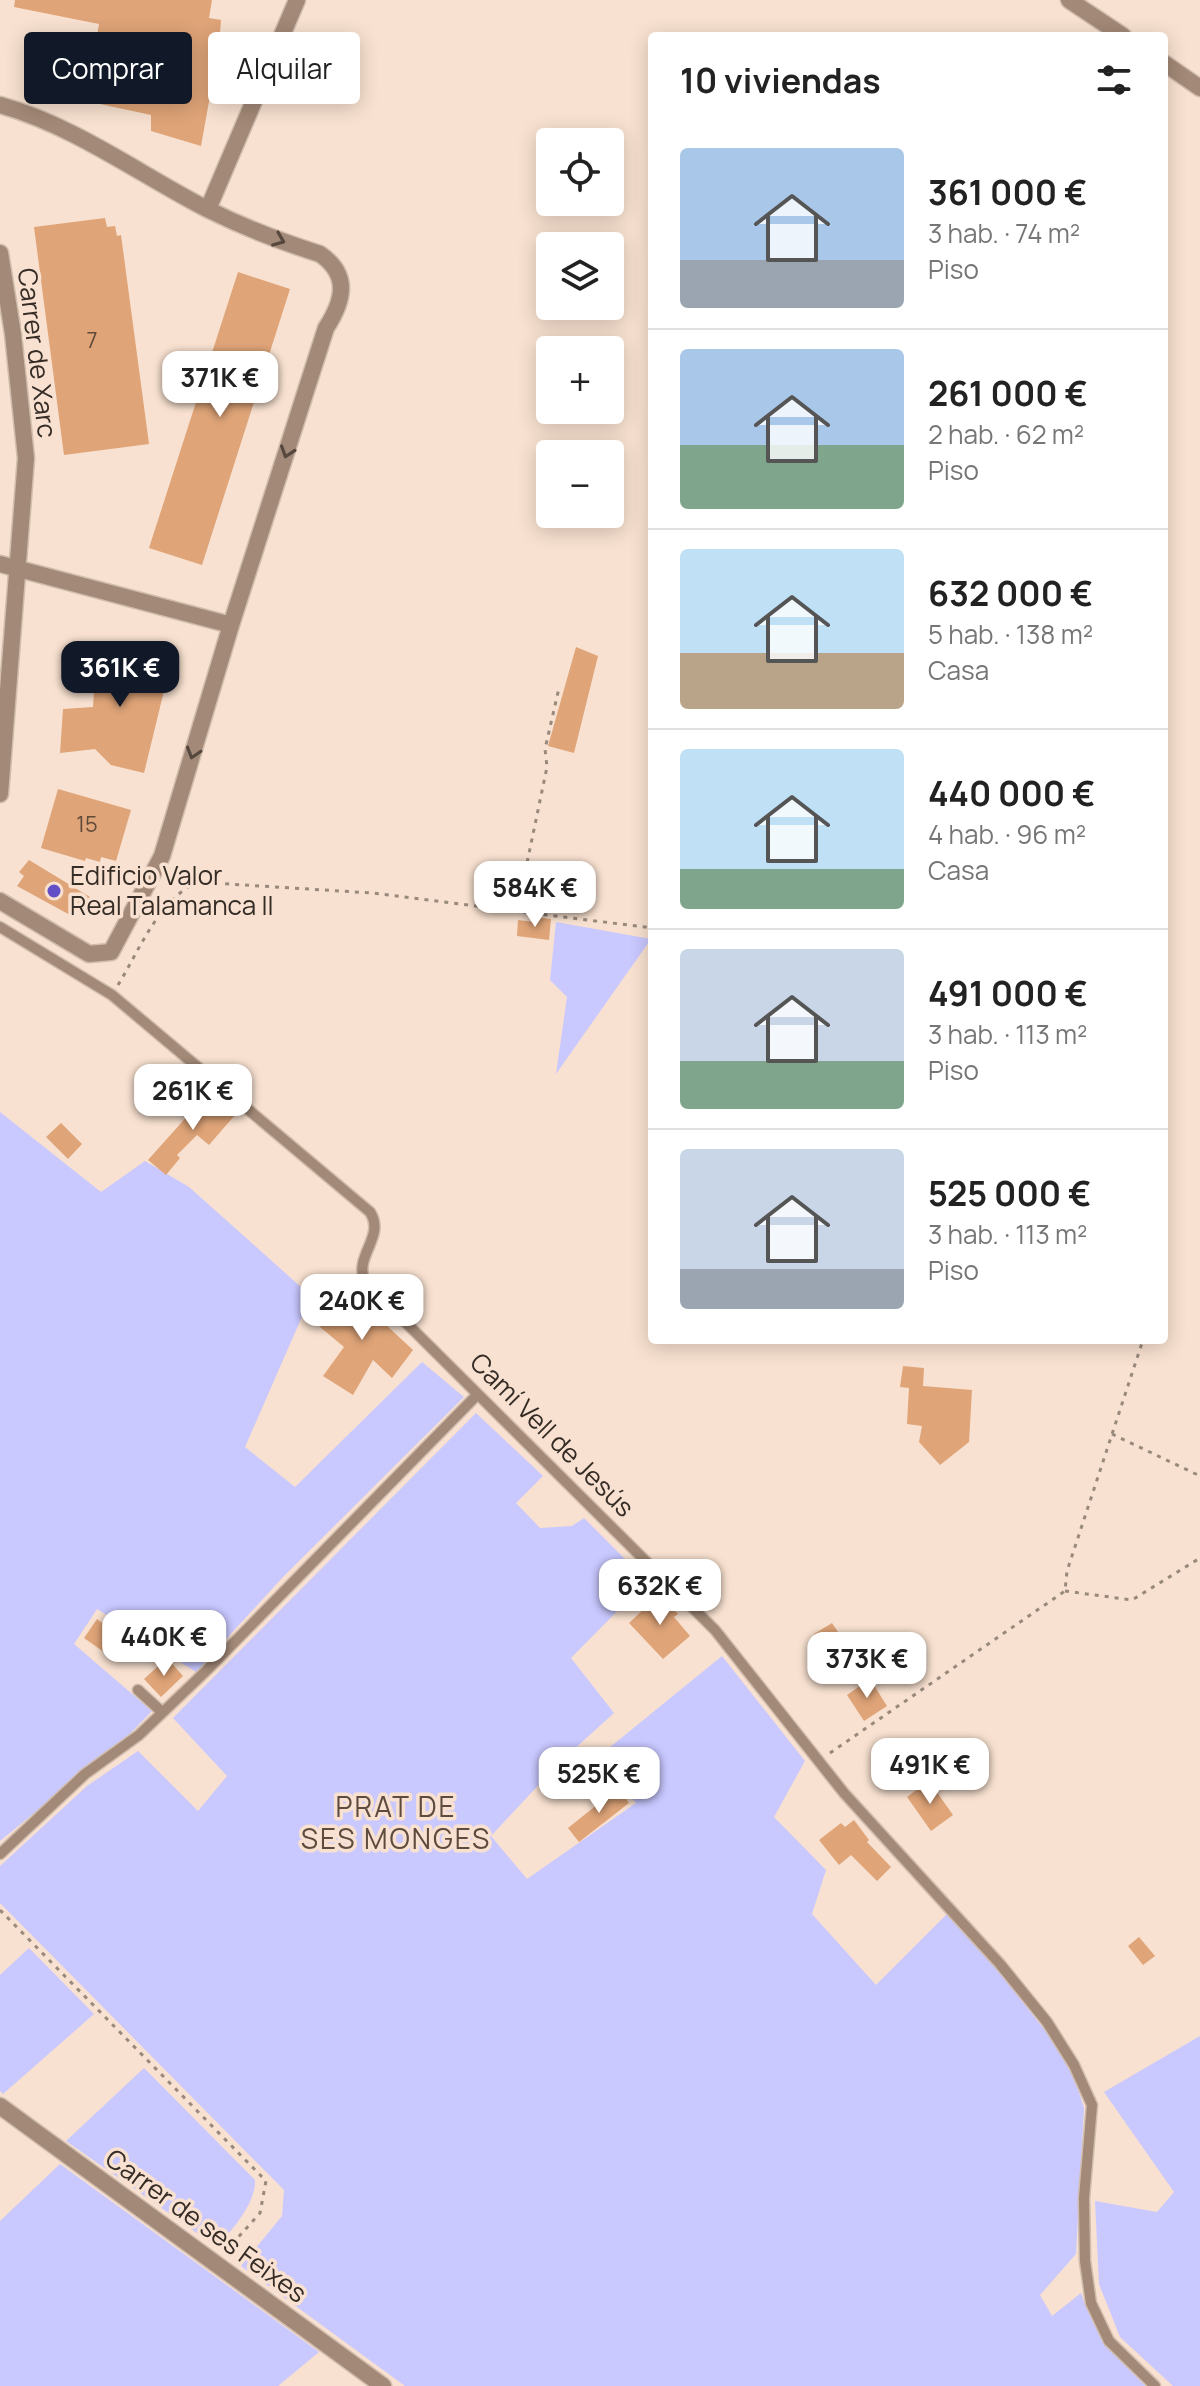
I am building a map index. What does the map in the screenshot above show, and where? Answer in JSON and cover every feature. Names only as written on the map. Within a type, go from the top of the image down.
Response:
[{"type":"street","points":[[208,209],[297,0]]},
{"type":"street","points":[[1069,0],[1117,32]]},
{"type":"street","points":[[1168,66],[1200,88]]},
{"type":"street","points":[[0,105],[26,112],[81,139],[208,209],[320,254],[334,264],[343,289],[338,309],[326,328],[231,625],[162,856],[126,921],[119,943],[111,952],[89,954],[0,901]]},
{"type":"street","name":"Carrer de Xarc","points":[[0,253],[13,334],[26,458],[0,794]]},
{"type":"street","points":[[0,564],[231,625]]},
{"type":"street","name":"Carrer de ses Feixes","points":[[0,2106],[383,2386]]},
{"type":"lane","name":"Camí Vell de Jesús","points":[[0,927],[112,995],[370,1212],[375,1225],[360,1265],[365,1282],[715,1630],[818,1762],[1000,1964],[1047,2022],[1074,2065],[1092,2111],[1084,2198],[1089,2293],[1104,2335],[1155,2386]]},
{"type":"lane","points":[[0,1854],[85,1774],[120,1750],[162,1712],[477,1395]]},
{"type":"lane","points":[[138,1690],[162,1712]]},
{"type":"path","points":[[517,911],[547,767],[545,749],[559,688]]},
{"type":"path","points":[[112,995],[165,907],[184,888],[197,882],[372,893],[648,927]]},
{"type":"path","points":[[1065,1591],[1067,1571],[1142,1344]]},
{"type":"path","points":[[1112,1434],[1200,1476]]},
{"type":"path","points":[[818,1762],[1065,1591],[1132,1600],[1200,1558]]},
{"type":"path","points":[[0,1910],[266,2181],[260,2213],[216,2262]]},
{"type":"shaded area","points":[[556,922],[648,938],[648,943],[556,1074],[567,997],[550,980]]},
{"type":"shaded area","points":[[0,1112],[101,1192],[145,1161],[189,1187],[311,1296],[245,1447],[295,1487],[422,1362],[464,1397],[283,1577],[196,1672],[97,1609],[74,1644],[152,1711],[126,1738],[0,1841]]},
{"type":"shaded area","points":[[476,1413],[543,1476],[516,1503],[540,1528],[572,1526],[584,1518],[647,1581],[571,1658],[614,1713],[560,1762],[491,1836],[527,1879],[636,1803],[618,1782],[607,1786],[597,1772],[604,1752],[722,1656],[805,1761],[774,1817],[826,1870],[812,1914],[876,1985],[947,1914],[988,1958],[1047,2033],[1074,2077],[1084,2108],[1076,2254],[1040,2295],[1052,2316],[1081,2293],[1092,2320],[1107,2344],[1146,2386],[405,2386],[241,2266],[282,2216],[284,2190],[0,1903],[0,1866],[87,1786],[138,1751],[198,1811],[227,1776],[173,1718]]},
{"type":"shaded area","points":[[29,1948],[94,2014],[3,2094],[0,2091],[0,1975]]},
{"type":"shaded area","points":[[1200,2036],[1200,2386],[1173,2386],[1120,2337],[1099,2284],[1095,2201],[1157,2212],[1174,2192],[1104,2092]]},
{"type":"shaded area","points":[[144,2068],[255,2180],[247,2207],[217,2247],[66,2141]]},
{"type":"shaded area","points":[[60,2164],[319,2352],[278,2386],[0,2386],[0,2221]]},
{"type":"building","points":[[15,0],[212,0],[209,18],[221,20],[220,32],[208,32],[209,104],[201,146],[151,131],[151,115],[100,104],[192,104],[192,32],[98,32],[99,24],[14,7]]},
{"type":"building","points":[[105,218],[107,227],[115,226],[117,236],[121,235],[149,444],[64,455],[34,227]]},
{"type":"building","points":[[238,272],[290,289],[202,565],[149,548]]},
{"type":"building","points":[[123,644],[165,654],[164,661],[171,662],[144,773],[111,765],[95,749],[60,753],[63,709],[93,707],[95,676],[109,673],[108,646]]},
{"type":"building","points":[[576,647],[598,656],[574,753],[548,746]]},
{"type":"building","points":[[58,789],[131,810],[116,861],[101,857],[100,862],[86,858],[85,861],[41,848]]},
{"type":"building","name":"Edificio Valor Real Talamanca II","points":[[29,860],[90,897],[70,915],[17,886],[24,876],[19,872]]},
{"type":"building","points":[[535,917],[551,919],[549,940],[517,936],[518,920],[534,922]]},
{"type":"building","points":[[207,1094],[235,1115],[209,1145],[197,1135],[177,1155],[180,1158],[166,1175],[148,1160]]},
{"type":"building","points":[[61,1123],[82,1144],[68,1159],[46,1137]]},
{"type":"building","points":[[346,1287],[376,1312],[381,1309],[391,1319],[385,1324],[413,1350],[392,1378],[373,1360],[353,1395],[323,1376],[344,1347],[320,1327]]},
{"type":"building","points":[[903,1366],[924,1368],[923,1386],[972,1390],[969,1442],[940,1465],[919,1442],[922,1426],[907,1424],[909,1388],[900,1387]]},
{"type":"building","points":[[660,1594],[678,1614],[674,1617],[690,1636],[663,1659],[629,1623]]},
{"type":"building","points":[[97,1619],[124,1639],[111,1657],[84,1638]]},
{"type":"building","points":[[832,1623],[855,1657],[830,1673],[813,1648],[821,1643],[814,1634]]},
{"type":"building","points":[[167,1658],[183,1676],[161,1697],[144,1679]]},
{"type":"building","points":[[870,1679],[887,1706],[864,1721],[847,1695]]},
{"type":"building","points":[[929,1781],[953,1815],[931,1831],[907,1797]]},
{"type":"building","points":[[618,1788],[629,1803],[579,1842],[568,1828]]},
{"type":"building","points":[[854,1820],[869,1840],[867,1842],[891,1867],[877,1881],[851,1855],[839,1865],[819,1840],[841,1823],[845,1827]]},
{"type":"building","points":[[1139,1937],[1155,1956],[1143,1965],[1128,1946]]},
{"type":"place","name":"Edificio Valor Real Talamanca II","points":[[54,891]]},
{"type":"district","name":"PRAT DE SES MONGES","points":[[396,1823]]}]
